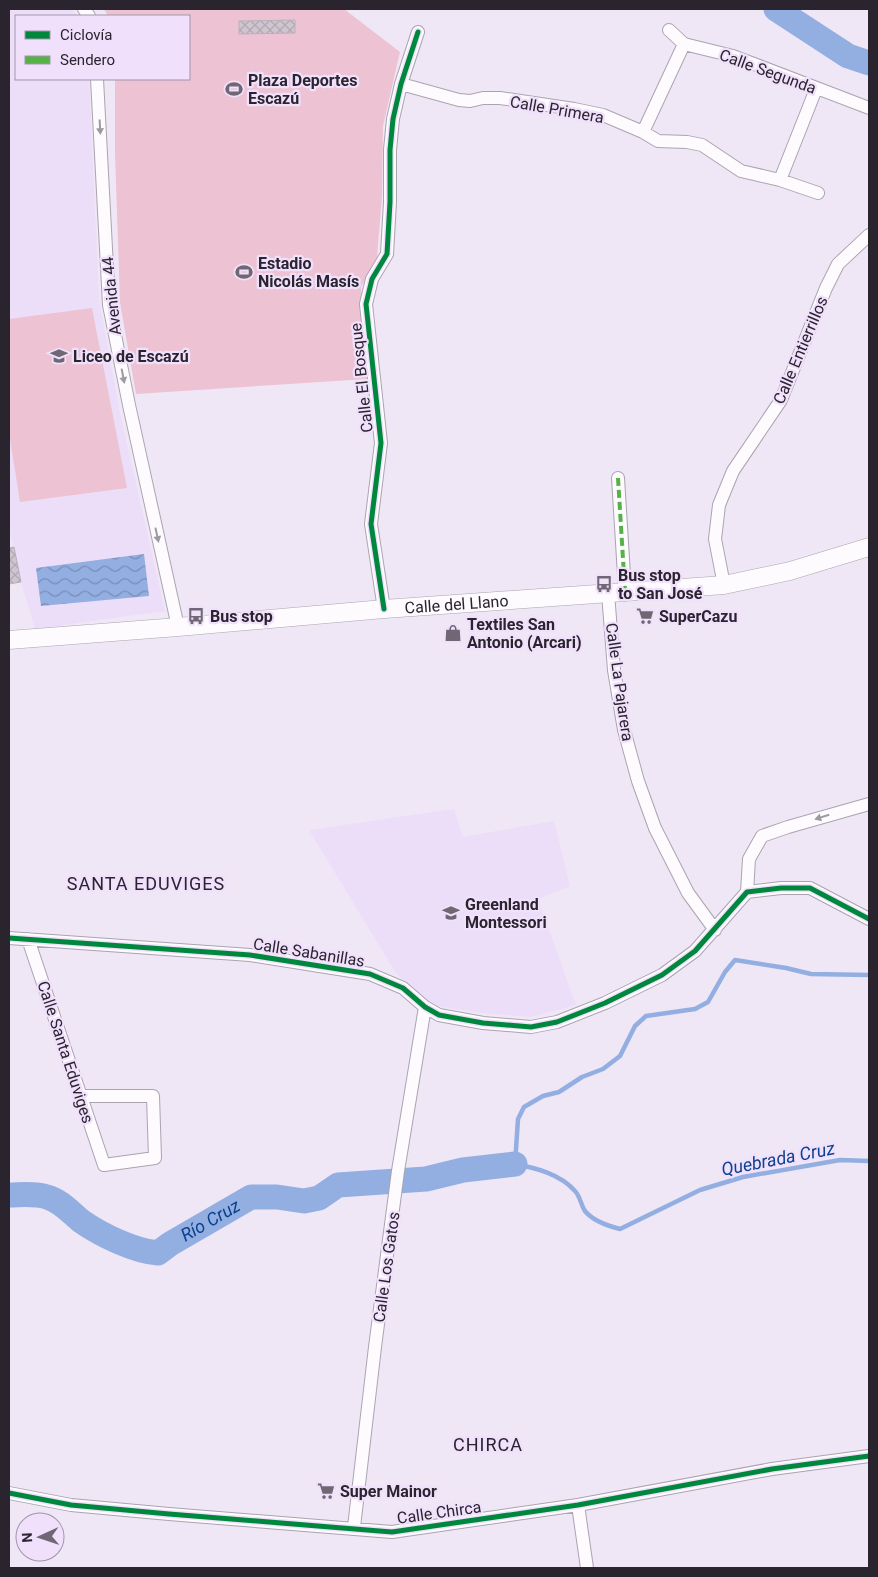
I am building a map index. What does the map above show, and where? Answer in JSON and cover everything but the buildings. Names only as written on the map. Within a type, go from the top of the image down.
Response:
[{"type":"main road","name":"Calle del Llano","points":[[9,640],[384,609],[724,585],[790,571],[869,547]]},
{"type":"street","name":"Calle Segunda","points":[[669,30],[684,44],[732,56],[869,108]]},
{"type":"street","name":"Calle El Bosque","points":[[384,609],[371,524],[381,443],[366,304],[372,279],[387,254],[390,150],[393,118],[401,84],[418,32]]},
{"type":"street","points":[[642,132],[684,44]]},
{"type":"street","name":"Avenida 44","points":[[97,80],[109,305],[178,627]]},
{"type":"street","name":"Calle Primera","points":[[401,84],[459,100],[470,101],[483,98],[500,98],[603,115],[658,141],[702,144],[741,171],[780,180],[818,193]]},
{"type":"street","points":[[780,180],[816,89]]},
{"type":"street","name":"Calle Entierrillos","points":[[724,585],[715,539],[719,504],[732,471],[781,400],[826,288],[838,264],[869,235]]},
{"type":"street","name":"Calle La Pajarera","points":[[618,478],[614,670],[624,730],[638,781],[655,828],[688,893],[715,930]]},
{"type":"street","points":[[869,804],[762,836],[749,859],[747,892],[781,888],[810,888],[869,920]]},
{"type":"street","name":"Calle Sabanillas","points":[[9,938],[250,955],[370,974],[403,988],[424,1007],[439,1016],[499,1025],[531,1027],[557,1022],[605,1003],[662,975],[695,952],[747,892]]},
{"type":"street","name":"Calle Santa Eduviges","points":[[28,939],[104,1165],[155,1158],[153,1096],[81,1096]]},
{"type":"street","name":"Calle Los Gatos","points":[[354,1528],[398,1171],[424,1007]]},
{"type":"street","name":"Calle Chirca","points":[[9,1493],[71,1505],[392,1532],[578,1505],[772,1470],[869,1456]]},
{"type":"street","points":[[578,1505],[587,1568]]},
{"type":"shaded area","name":"Liceo de Escazú","points":[[9,9],[71,9],[77,15],[15,15],[15,80],[89,80],[99,299],[120,413],[165,611],[35,629],[21,582],[9,526]]},
{"type":"shaded area","name":"Estadio Nicolás Masís","points":[[104,9],[344,9],[400,52],[383,126],[382,196],[377,257],[361,287],[367,379],[136,394],[120,303],[115,153],[115,80],[190,80],[190,15],[107,15]]},
{"type":"shaded area","points":[[92,308],[127,488],[20,502],[9,433],[9,319]]},
{"type":"shaded area","name":"Greenland Montessori","points":[[454,809],[463,837],[554,821],[570,886],[538,899],[576,1005],[530,1017],[482,1013],[437,1006],[415,993],[396,973],[309,830]]},
{"type":"water","points":[[144,554],[149,596],[41,606],[36,568]]},
{"type":"waterway","points":[[776,9],[848,56],[869,63]]},
{"type":"waterway","name":"Quebrada Cruz","points":[[869,975],[811,974],[735,960],[725,972],[708,1002],[695,1009],[646,1016],[635,1026],[620,1056],[603,1069],[582,1077],[559,1092],[543,1096],[524,1107],[518,1119],[515,1164],[539,1170],[562,1180],[577,1193],[588,1215],[601,1223],[620,1229],[700,1190],[743,1177],[840,1160],[869,1161]]},
{"type":"waterway","name":"Río Cruz","points":[[9,1195],[28,1194],[52,1199],[98,1232],[128,1246],[158,1253],[170,1244],[251,1197],[277,1197],[304,1201],[319,1198],[338,1185],[426,1179],[463,1170],[515,1164]]},
{"type":"marked path","points":[[618,478],[625,591]]},
{"type":"cycle path","points":[[384,609],[371,524],[381,443],[366,304],[372,279],[387,254],[390,150],[393,119],[401,84],[418,32]]},
{"type":"cycle path","points":[[9,938],[250,955],[370,974],[403,988],[425,1007],[439,1015],[483,1023],[531,1027],[557,1022],[605,1003],[662,975],[695,951],[747,892],[781,888],[810,888],[869,919]]},
{"type":"cycle path","points":[[9,1493],[71,1505],[392,1532],[578,1505],[772,1469],[869,1456]]},
{"type":"place","name":"Plaza Deportes Escazú","points":[[234,89]]},
{"type":"place","name":"Estadio Nicolás Masís","points":[[244,272]]},
{"type":"place","name":"Liceo de Escazú","points":[[59,356]]},
{"type":"place","name":"Bus stop to San José","points":[[604,584]]},
{"type":"place","name":"Bus stop","points":[[196,616]]},
{"type":"place","name":"SuperCazu","points":[[645,616]]},
{"type":"place","name":"Textiles San Antonio (Arcari)","points":[[453,633]]},
{"type":"place","name":"Greenland Montessori","points":[[451,913]]},
{"type":"place","name":"Super Mainor","points":[[326,1491]]},
{"type":"district","name":"SANTA EDUVIGES","points":[[146,884]]},
{"type":"district","name":"CHIRCA","points":[[488,1445]]}]
